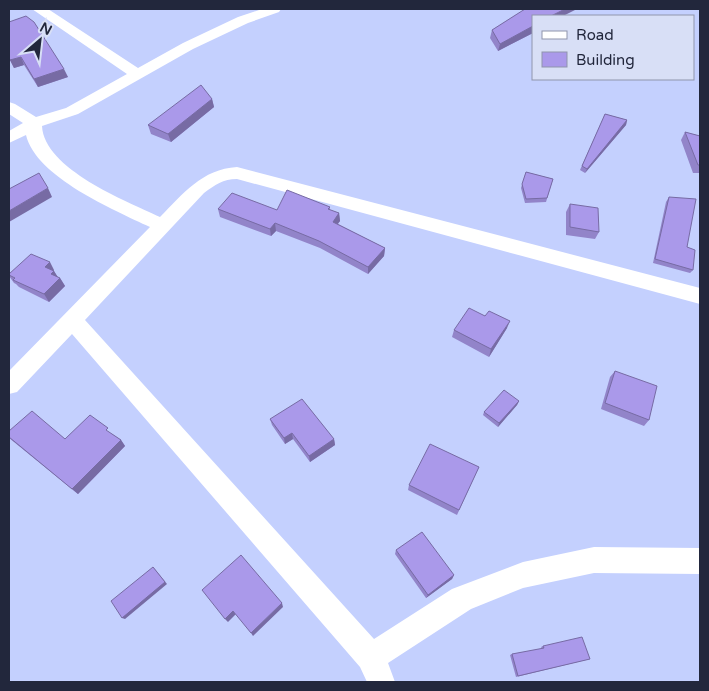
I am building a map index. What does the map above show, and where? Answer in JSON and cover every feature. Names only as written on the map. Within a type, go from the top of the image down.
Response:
[{"type":"street","points":[[39,9],[137,74]]},
{"type":"street","points":[[9,138],[34,123],[72,111],[188,46],[243,20],[274,9]]},
{"type":"street","points":[[9,107],[34,123]]},
{"type":"street","points":[[34,123],[36,142],[51,161],[84,187],[163,226]]},
{"type":"street","points":[[9,385],[210,179],[224,173],[237,173],[700,296]]},
{"type":"street","points":[[72,321],[371,657],[381,682]]},
{"type":"street","points":[[371,657],[462,599],[524,575],[594,560],[700,561]]},
{"type":"building","points":[[525,9],[565,9],[553,15],[532,15],[532,27],[500,44],[492,30]]},
{"type":"building","points":[[26,16],[34,22],[64,69],[34,79],[21,57],[10,60],[9,22]]},
{"type":"building","points":[[201,85],[212,99],[168,134],[148,125]]},
{"type":"building","points":[[605,114],[627,120],[587,169],[582,166]]},
{"type":"building","points":[[685,132],[700,136],[700,165],[698,165]]},
{"type":"building","points":[[526,172],[553,179],[547,198],[526,199],[522,184]]},
{"type":"building","points":[[39,173],[48,188],[9,211],[9,189]]},
{"type":"building","points":[[287,190],[330,207],[328,209],[339,213],[333,222],[385,248],[368,267],[319,241],[275,223],[270,229],[218,209],[232,193],[277,210]]},
{"type":"building","points":[[669,197],[696,199],[687,247],[695,250],[693,270],[655,259]]},
{"type":"building","points":[[570,204],[598,208],[599,232],[570,227]]},
{"type":"building","points":[[31,254],[50,262],[45,267],[54,271],[51,274],[60,278],[44,294],[13,280],[15,278],[9,275]]},
{"type":"building","points":[[469,308],[485,316],[489,311],[510,321],[491,349],[454,330]]},
{"type":"building","points":[[615,371],[657,386],[649,420],[605,403]]},
{"type":"building","points":[[504,390],[519,401],[499,423],[484,412]]},
{"type":"building","points":[[302,399],[334,439],[309,456],[292,433],[284,438],[270,419]]},
{"type":"building","points":[[32,411],[65,439],[90,415],[108,428],[106,430],[121,440],[72,489],[9,437],[9,431]]},
{"type":"building","points":[[430,444],[479,467],[459,510],[409,485]]},
{"type":"building","points":[[422,532],[454,575],[428,595],[396,550]]},
{"type":"building","points":[[241,555],[282,603],[251,633],[233,611],[225,619],[202,590]]},
{"type":"building","points":[[153,567],[165,582],[122,618],[111,601]]},
{"type":"building","points":[[582,637],[590,659],[518,676],[512,654],[544,648],[543,646]]}]
